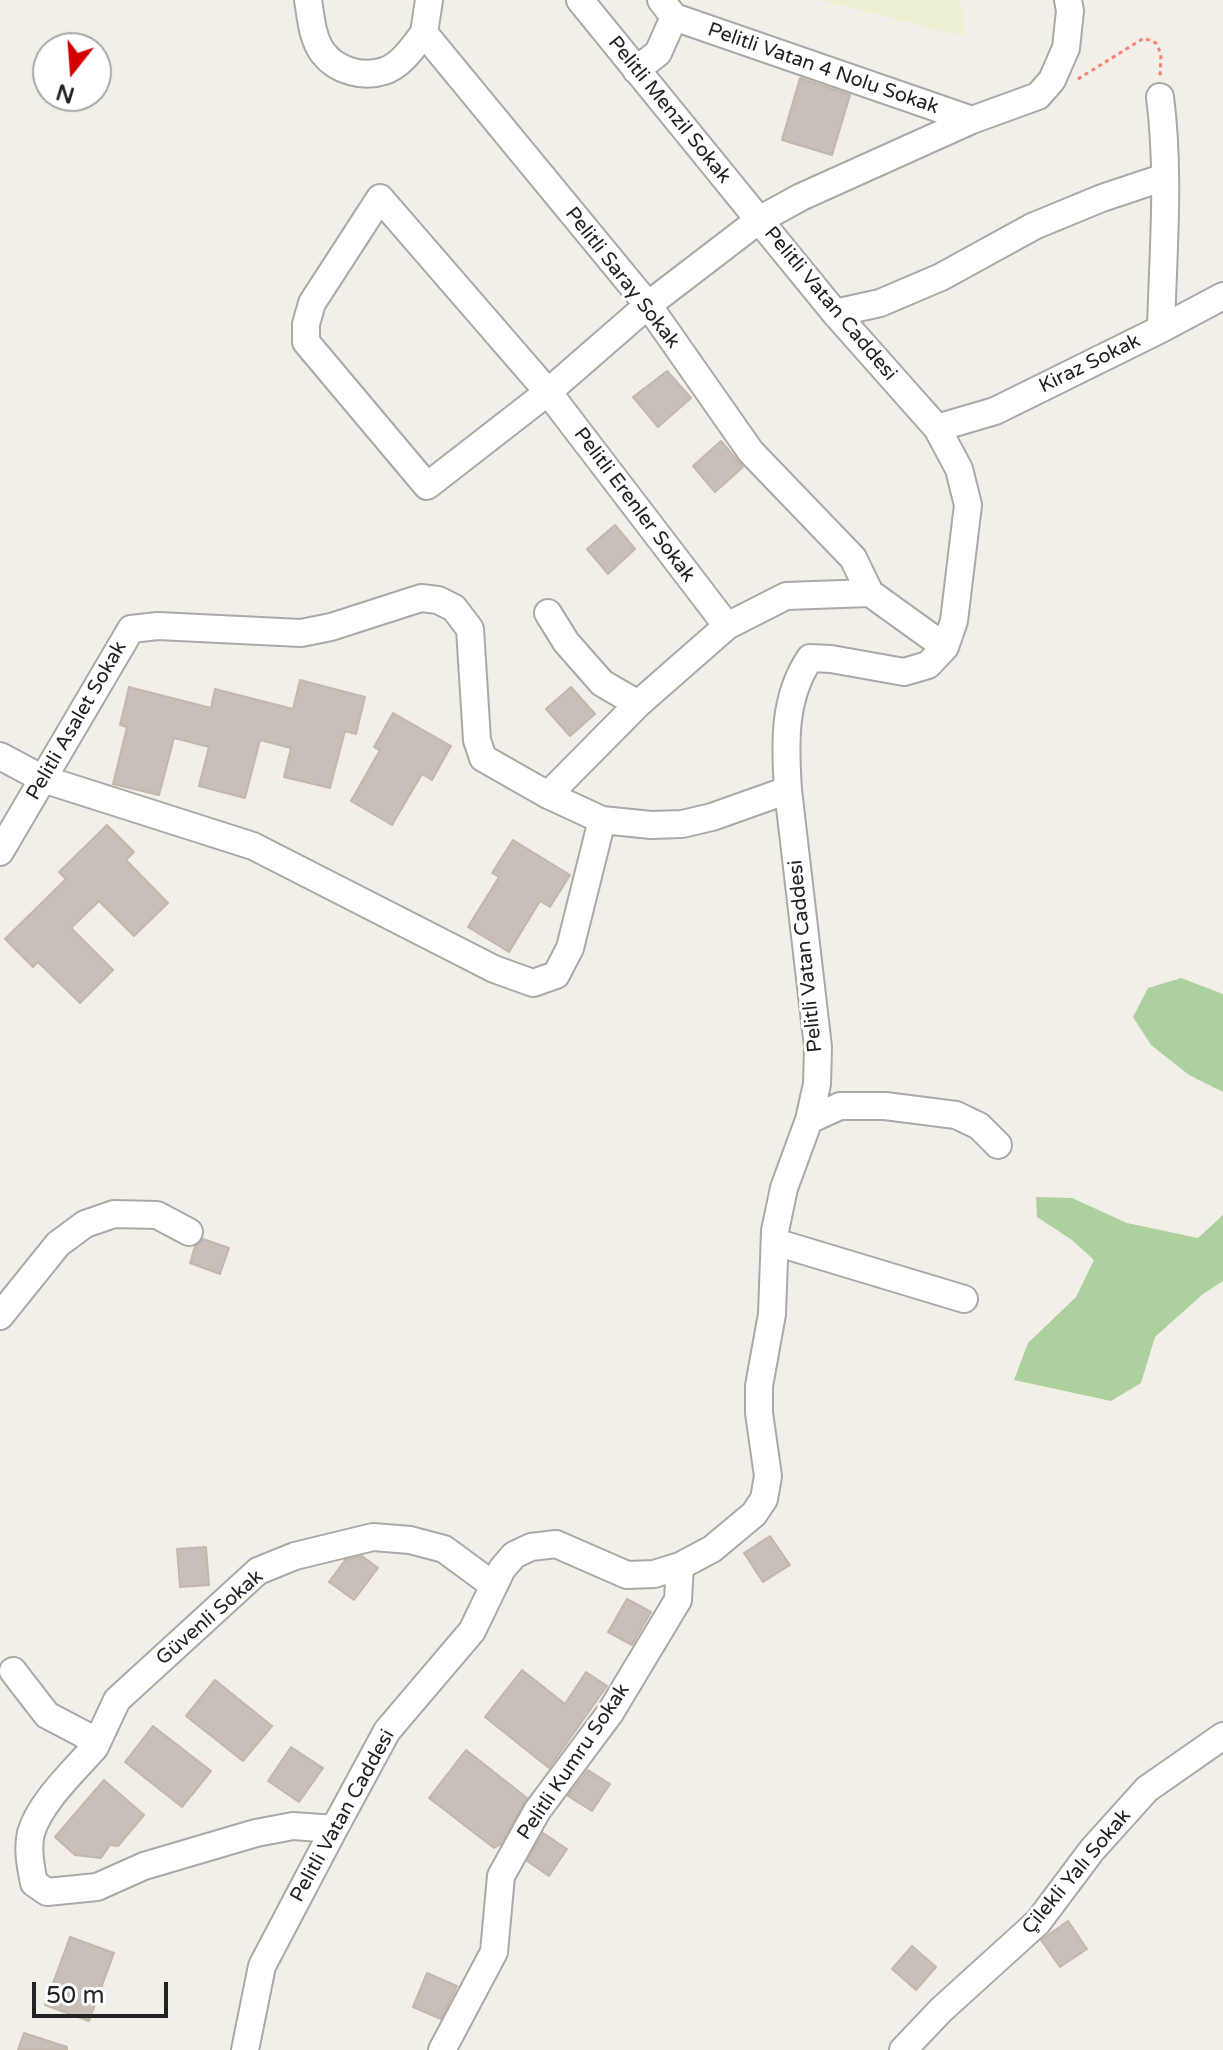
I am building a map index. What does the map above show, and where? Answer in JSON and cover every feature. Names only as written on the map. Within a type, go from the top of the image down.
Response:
[{"type":"street","points":[[308,0],[314,35],[323,53],[335,65],[356,74],[386,71],[410,51],[424,33],[429,0]]},
{"type":"street","name":"Pelitli Menzil Sokak","points":[[580,0],[759,220]]},
{"type":"street","points":[[1038,96],[1052,80],[1066,48],[1070,11],[1068,0]]},
{"type":"street","points":[[636,70],[658,53],[667,8]]},
{"type":"street","name":"Pelitli Vatan 4 Nolu Sokak","points":[[667,8],[972,120]]},
{"type":"street","name":"Pelitli Saray Sokak","points":[[424,33],[648,305],[743,442],[853,558],[870,593],[945,647]]},
{"type":"street","name":"Pelitli Vatan Caddesi","points":[[245,2050],[262,1966],[387,1731],[472,1631],[493,1585],[514,1555],[531,1547],[556,1544],[627,1575],[654,1574],[680,1566],[712,1549],[754,1514],[764,1499],[768,1476],[759,1413],[759,1386],[772,1314],[775,1242],[784,1188],[809,1120],[817,1084],[818,1047],[785,755],[789,705],[800,673],[810,658],[904,672],[928,665],[945,647],[954,621],[968,505],[959,469],[937,428],[835,313],[759,220],[801,197],[972,120],[1038,96]]},
{"type":"street","name":"Kiraz Sokak","points":[[937,428],[995,411],[1161,329],[1165,177],[1160,97]]},
{"type":"street","points":[[835,313],[880,303],[941,277],[1034,226],[1144,182],[1165,177]]},
{"type":"street","name":"Pelitli Erenler Sokak","points":[[548,392],[427,486],[306,342],[306,324],[312,303],[380,198],[548,392],[727,626]]},
{"type":"street","points":[[548,392],[648,305],[759,220]]},
{"type":"street","points":[[1161,329],[1223,296]]},
{"type":"street","points":[[548,795],[638,704],[727,626],[786,596],[870,593]]},
{"type":"street","name":"Pelitli Asalet Sokak","points":[[0,852],[131,629],[158,626],[301,633],[331,627],[421,598],[438,600],[454,608],[470,629],[477,740],[483,758],[548,795],[602,820],[651,825],[682,824],[712,817],[788,790]]},
{"type":"street","points":[[548,613],[566,642],[602,683],[638,704]]},
{"type":"street","points":[[0,756],[43,779],[253,846],[494,969],[533,983],[556,975],[570,948],[602,820]]},
{"type":"street","points":[[809,1120],[840,1106],[885,1106],[956,1115],[979,1126],[998,1145]]},
{"type":"street","points":[[0,1316],[58,1244],[85,1224],[114,1214],[157,1215],[189,1232]]},
{"type":"street","points":[[775,1242],[964,1299]]},
{"type":"street","name":"Güvenli Sokak","points":[[334,1829],[293,1826],[256,1833],[144,1866],[97,1887],[72,1892],[47,1892],[34,1883],[30,1860],[31,1833],[51,1797],[95,1747],[117,1700],[258,1571],[295,1556],[373,1537],[410,1540],[444,1549],[493,1585]]},
{"type":"street","name":"Pelitli Kumru Sokak","points":[[442,2050],[494,1952],[501,1876],[537,1811],[610,1713],[678,1600],[680,1566]]},
{"type":"street","points":[[13,1671],[47,1715],[85,1735],[95,1747]]},
{"type":"street","name":"Çilekli Yalı Sokak","points":[[903,2050],[941,2010],[1038,1922],[1092,1850],[1147,1789],[1223,1736]]},
{"type":"path","points":[[1038,96],[1069,84],[1144,38],[1156,43],[1161,54],[1160,97]]},
{"type":"green space","points":[[821,0],[960,0],[965,37],[964,37]]},
{"type":"green space","points":[[1181,978],[1223,994],[1223,1092],[1189,1075],[1151,1045],[1133,1017],[1148,988]]},
{"type":"green space","points":[[1036,1197],[1072,1198],[1127,1223],[1198,1238],[1223,1215],[1223,1281],[1203,1294],[1155,1337],[1141,1383],[1111,1401],[1014,1380],[1028,1343],[1076,1297],[1094,1260],[1072,1240],[1037,1217]]},
{"type":"building","points":[[800,78],[850,95],[832,155],[782,140]]},
{"type":"building","points":[[667,371],[691,398],[658,427],[633,397]]},
{"type":"building","points":[[721,441],[743,467],[715,492],[693,466]]},
{"type":"building","points":[[615,525],[635,549],[608,574],[587,549]]},
{"type":"building","points":[[300,680],[365,697],[356,734],[345,731],[330,788],[284,777],[291,748],[260,740],[245,798],[199,786],[209,747],[174,738],[159,795],[113,784],[127,727],[120,725],[129,687],[211,708],[215,689],[293,709]]},
{"type":"building","points":[[571,687],[595,714],[570,736],[546,709]]},
{"type":"building","points":[[393,713],[451,746],[432,780],[422,774],[392,825],[351,801],[380,750],[374,747]]},
{"type":"building","points":[[107,825],[134,852],[126,860],[168,903],[134,936],[99,901],[71,928],[113,970],[80,1003],[38,962],[33,967],[5,939],[66,879],[59,872]]},
{"type":"building","points":[[513,840],[570,875],[550,907],[540,901],[509,952],[468,927],[499,877],[492,873]]},
{"type":"building","points":[[203,1239],[229,1248],[220,1274],[190,1263],[195,1246]]},
{"type":"building","points":[[770,1536],[790,1565],[763,1582],[744,1553]]},
{"type":"building","points":[[206,1547],[209,1585],[180,1587],[177,1549]]},
{"type":"building","points":[[362,1556],[378,1568],[354,1600],[329,1582],[345,1560]]},
{"type":"building","points":[[627,1599],[651,1612],[632,1645],[608,1632]]},
{"type":"building","points":[[522,1670],[565,1704],[586,1672],[607,1686],[549,1768],[485,1717]]},
{"type":"building","points":[[215,1680],[272,1726],[243,1761],[186,1716]]},
{"type":"building","points":[[153,1726],[211,1771],[182,1807],[125,1762]]},
{"type":"building","points":[[291,1747],[323,1768],[299,1802],[268,1781]]},
{"type":"building","points":[[466,1750],[527,1798],[501,1844],[494,1848],[429,1798]]},
{"type":"building","points":[[588,1770],[610,1784],[592,1811],[568,1796]]},
{"type":"building","points":[[104,1780],[144,1815],[118,1846],[110,1845],[101,1858],[75,1855],[55,1837]]},
{"type":"building","points":[[543,1833],[567,1849],[549,1876],[527,1861]]},
{"type":"building","points":[[1068,1921],[1087,1949],[1060,1967],[1041,1940]]},
{"type":"building","points":[[70,1937],[114,1953],[89,2021],[45,2005]]},
{"type":"building","points":[[912,1946],[936,1967],[916,1990],[892,1969]]},
{"type":"building","points":[[427,1973],[457,1986],[441,2019],[413,2007]]},
{"type":"building","points":[[24,2033],[67,2047],[67,2050],[18,2050]]}]
